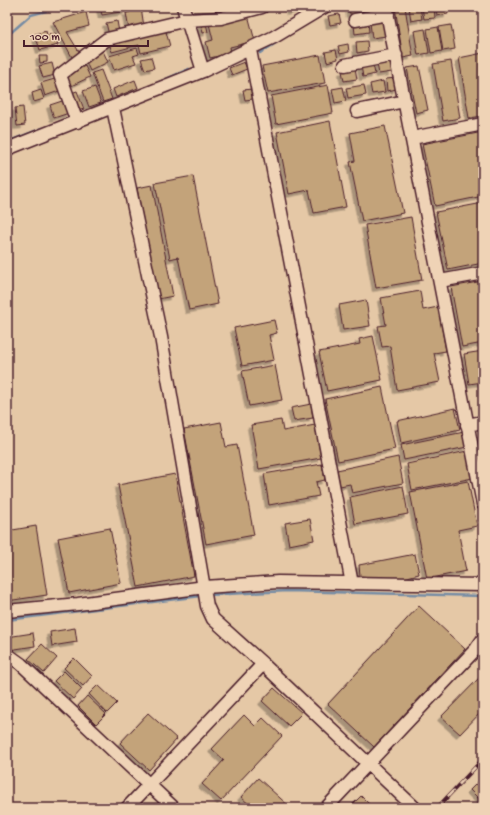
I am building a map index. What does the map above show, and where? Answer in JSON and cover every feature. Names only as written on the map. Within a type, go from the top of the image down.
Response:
[{"type":"street","points":[[183,7],[204,71]]},
{"type":"street","points":[[77,122],[60,75],[107,39],[187,20],[221,18],[262,7]]},
{"type":"street","points":[[7,149],[204,71],[250,50],[324,7]]},
{"type":"street","points":[[355,20],[387,10],[483,504]]},
{"type":"street","points":[[250,50],[352,584]]},
{"type":"street","points":[[345,65],[396,55]]},
{"type":"street","points":[[357,111],[405,101]]},
{"type":"street","points":[[113,108],[161,337],[205,587],[207,606],[213,620],[263,664],[414,808]]},
{"type":"street","points":[[412,138],[483,124]]},
{"type":"street","points":[[440,281],[483,272]]},
{"type":"street","points":[[467,425],[483,422]]},
{"type":"street","points":[[7,611],[78,604],[205,587],[278,582],[483,585]]},
{"type":"street","points":[[326,808],[476,649],[483,639]]},
{"type":"street","points":[[7,654],[21,664],[174,808]]},
{"type":"street","points":[[127,808],[263,664]]},
{"type":"building","points":[[100,7],[126,7],[127,11],[102,15]]},
{"type":"building","points":[[129,7],[141,7],[144,27],[129,30],[126,13],[130,12]]},
{"type":"building","points":[[289,7],[306,7],[290,12]]},
{"type":"building","points":[[349,7],[362,7],[363,12],[350,14]]},
{"type":"building","points":[[395,7],[405,7],[413,56],[403,58]]},
{"type":"building","points":[[409,7],[420,7],[422,19],[411,21]]},
{"type":"building","points":[[422,7],[434,7],[435,18],[424,19]]},
{"type":"building","points":[[436,7],[447,7],[448,14],[437,16]]},
{"type":"building","points":[[86,12],[89,26],[67,32],[81,55],[73,59],[53,22]]},
{"type":"building","points":[[339,14],[341,23],[330,25],[328,16]]},
{"type":"building","points":[[248,15],[255,41],[230,47],[231,53],[210,58],[206,42],[213,40],[209,24]]},
{"type":"building","points":[[117,21],[119,32],[109,35],[106,23]]},
{"type":"building","points":[[384,21],[386,36],[372,38],[370,23]]},
{"type":"building","points":[[206,23],[208,32],[203,33],[201,24]]},
{"type":"building","points":[[368,23],[369,32],[355,34],[354,25]]},
{"type":"building","points":[[451,25],[455,49],[443,51],[439,27]]},
{"type":"building","points":[[172,27],[172,30],[166,32],[170,46],[141,53],[139,45],[112,52],[109,43]]},
{"type":"building","points":[[438,27],[442,51],[431,53],[427,29]]},
{"type":"building","points":[[425,29],[429,53],[418,55],[414,31]]},
{"type":"building","points":[[46,31],[47,35],[55,33],[58,45],[40,50],[35,34]]},
{"type":"building","points":[[367,41],[368,51],[357,53],[356,42]]},
{"type":"building","points":[[348,44],[349,52],[340,54],[338,46]]},
{"type":"building","points":[[137,48],[139,54],[133,56],[136,63],[114,70],[109,56]]},
{"type":"building","points":[[336,50],[338,59],[327,62],[325,52]]},
{"type":"building","points":[[103,51],[108,62],[90,71],[85,60]]},
{"type":"building","points":[[483,53],[483,116],[469,118],[459,58]]},
{"type":"building","points":[[320,55],[325,83],[268,93],[262,66]]},
{"type":"building","points":[[39,56],[47,56],[47,62],[40,63]]},
{"type":"building","points":[[151,57],[154,68],[145,70],[141,59]]},
{"type":"building","points":[[451,61],[460,118],[443,121],[433,64]]},
{"type":"building","points":[[244,62],[247,69],[232,75],[229,68]]},
{"type":"building","points":[[390,62],[392,72],[379,74],[377,64]]},
{"type":"building","points":[[52,63],[55,75],[43,78],[39,66]]},
{"type":"building","points":[[373,64],[375,74],[363,77],[361,66]]},
{"type":"building","points":[[85,66],[90,77],[71,86],[65,75]]},
{"type":"building","points":[[419,66],[428,110],[416,113],[407,68]]},
{"type":"building","points":[[355,68],[357,79],[344,81],[342,71]]},
{"type":"building","points":[[101,70],[112,99],[103,102],[92,73]]},
{"type":"building","points":[[58,78],[62,90],[45,96],[41,83]]},
{"type":"building","points":[[396,78],[397,89],[387,91],[386,79]]},
{"type":"building","points":[[135,80],[138,88],[116,97],[113,89]]},
{"type":"building","points":[[383,81],[385,92],[372,94],[370,84]]},
{"type":"building","points":[[328,85],[333,113],[276,124],[271,96]]},
{"type":"building","points":[[364,85],[366,95],[348,98],[346,88]]},
{"type":"building","points":[[95,87],[101,103],[89,107],[83,91]]},
{"type":"building","points":[[343,87],[346,101],[335,103],[332,89]]},
{"type":"building","points":[[252,89],[253,99],[245,100],[243,90]]},
{"type":"building","points":[[41,90],[44,99],[34,102],[32,93]]},
{"type":"building","points":[[77,91],[84,109],[78,111],[71,93]]},
{"type":"building","points":[[65,100],[69,113],[54,118],[50,105]]},
{"type":"building","points":[[23,107],[25,125],[17,126],[15,108]]},
{"type":"building","points":[[330,121],[346,207],[314,213],[309,190],[289,194],[277,132]]},
{"type":"building","points":[[385,126],[403,213],[362,221],[350,162],[355,161],[350,133]]},
{"type":"building","points":[[483,132],[483,196],[435,206],[422,144]]},
{"type":"building","points":[[193,176],[218,304],[189,310],[178,257],[170,259],[155,183]]},
{"type":"building","points":[[152,185],[173,296],[158,299],[137,188]]},
{"type":"building","points":[[483,203],[483,263],[448,270],[436,212]]},
{"type":"building","points":[[411,217],[422,280],[376,288],[365,225]]},
{"type":"building","points":[[483,281],[483,343],[462,347],[451,287]]},
{"type":"building","points":[[420,291],[423,310],[438,307],[446,351],[434,353],[440,382],[397,390],[390,346],[382,347],[378,326],[386,325],[381,298]]},
{"type":"building","points":[[366,300],[370,326],[343,330],[339,305]]},
{"type":"building","points":[[274,320],[277,333],[269,335],[274,360],[242,366],[234,328]]},
{"type":"building","points":[[373,336],[382,380],[327,391],[319,352],[360,344],[359,339]]},
{"type":"building","points":[[483,351],[483,382],[469,384],[464,354]]},
{"type":"building","points":[[275,365],[282,400],[249,406],[242,371]]},
{"type":"building","points":[[382,387],[395,449],[338,461],[325,399]]},
{"type":"building","points":[[311,404],[313,418],[294,421],[291,408]]},
{"type":"building","points":[[455,408],[460,430],[401,443],[397,421]]},
{"type":"building","points":[[281,420],[283,431],[315,425],[321,458],[259,469],[251,425]]},
{"type":"building","points":[[221,422],[226,447],[237,445],[254,535],[206,544],[184,429]]},
{"type":"building","points":[[464,432],[467,447],[404,460],[401,445]]},
{"type":"building","points":[[467,451],[473,478],[412,490],[407,464]]},
{"type":"building","points":[[398,457],[403,483],[352,493],[350,484],[340,486],[337,470]]},
{"type":"building","points":[[322,464],[325,480],[316,482],[319,496],[269,505],[264,474]]},
{"type":"building","points":[[175,474],[194,576],[138,587],[118,485]]},
{"type":"building","points":[[468,481],[477,526],[458,530],[466,571],[427,579],[410,492]]},
{"type":"building","points":[[403,486],[408,514],[355,524],[350,497]]},
{"type":"building","points":[[310,519],[314,540],[289,545],[285,523]]},
{"type":"building","points":[[36,526],[47,595],[7,601],[7,531]]},
{"type":"building","points":[[110,528],[121,583],[69,593],[58,538]]},
{"type":"building","points":[[415,554],[419,574],[399,579],[360,576],[359,565]]},
{"type":"building","points":[[419,606],[465,649],[374,747],[328,704]]},
{"type":"building","points":[[75,628],[77,642],[52,646],[50,632]]},
{"type":"building","points":[[33,633],[35,646],[9,650],[7,637]]},
{"type":"building","points":[[42,644],[57,658],[44,673],[28,659]]},
{"type":"building","points":[[74,658],[92,676],[83,686],[64,668]]},
{"type":"building","points":[[64,671],[82,689],[73,699],[54,681]]},
{"type":"building","points":[[483,674],[483,710],[460,734],[441,717]]},
{"type":"building","points":[[98,685],[117,703],[107,713],[89,694]]},
{"type":"building","points":[[274,688],[302,713],[289,726],[262,701]]},
{"type":"building","points":[[87,696],[106,714],[96,724],[78,706]]},
{"type":"building","points":[[148,713],[177,739],[149,770],[120,743]]},
{"type":"building","points":[[244,715],[255,726],[263,718],[282,736],[221,801],[202,784],[224,760],[212,749]]},
{"type":"building","points":[[258,778],[291,808],[253,808],[241,797]]},
{"type":"building","points":[[482,778],[483,780],[483,803],[470,790]]},
{"type":"building","points":[[361,796],[373,808],[349,808]]},
{"type":"waterway","points":[[7,36],[31,15],[61,7]]},
{"type":"waterway","points":[[260,53],[276,43]]},
{"type":"waterway","points":[[155,84],[189,69]]},
{"type":"waterway","points":[[7,142],[43,128]]},
{"type":"waterway","points":[[208,595],[288,591],[483,596]]},
{"type":"waterway","points":[[7,620],[201,596]]},
{"type":"railway","points":[[437,808],[483,759]]}]
